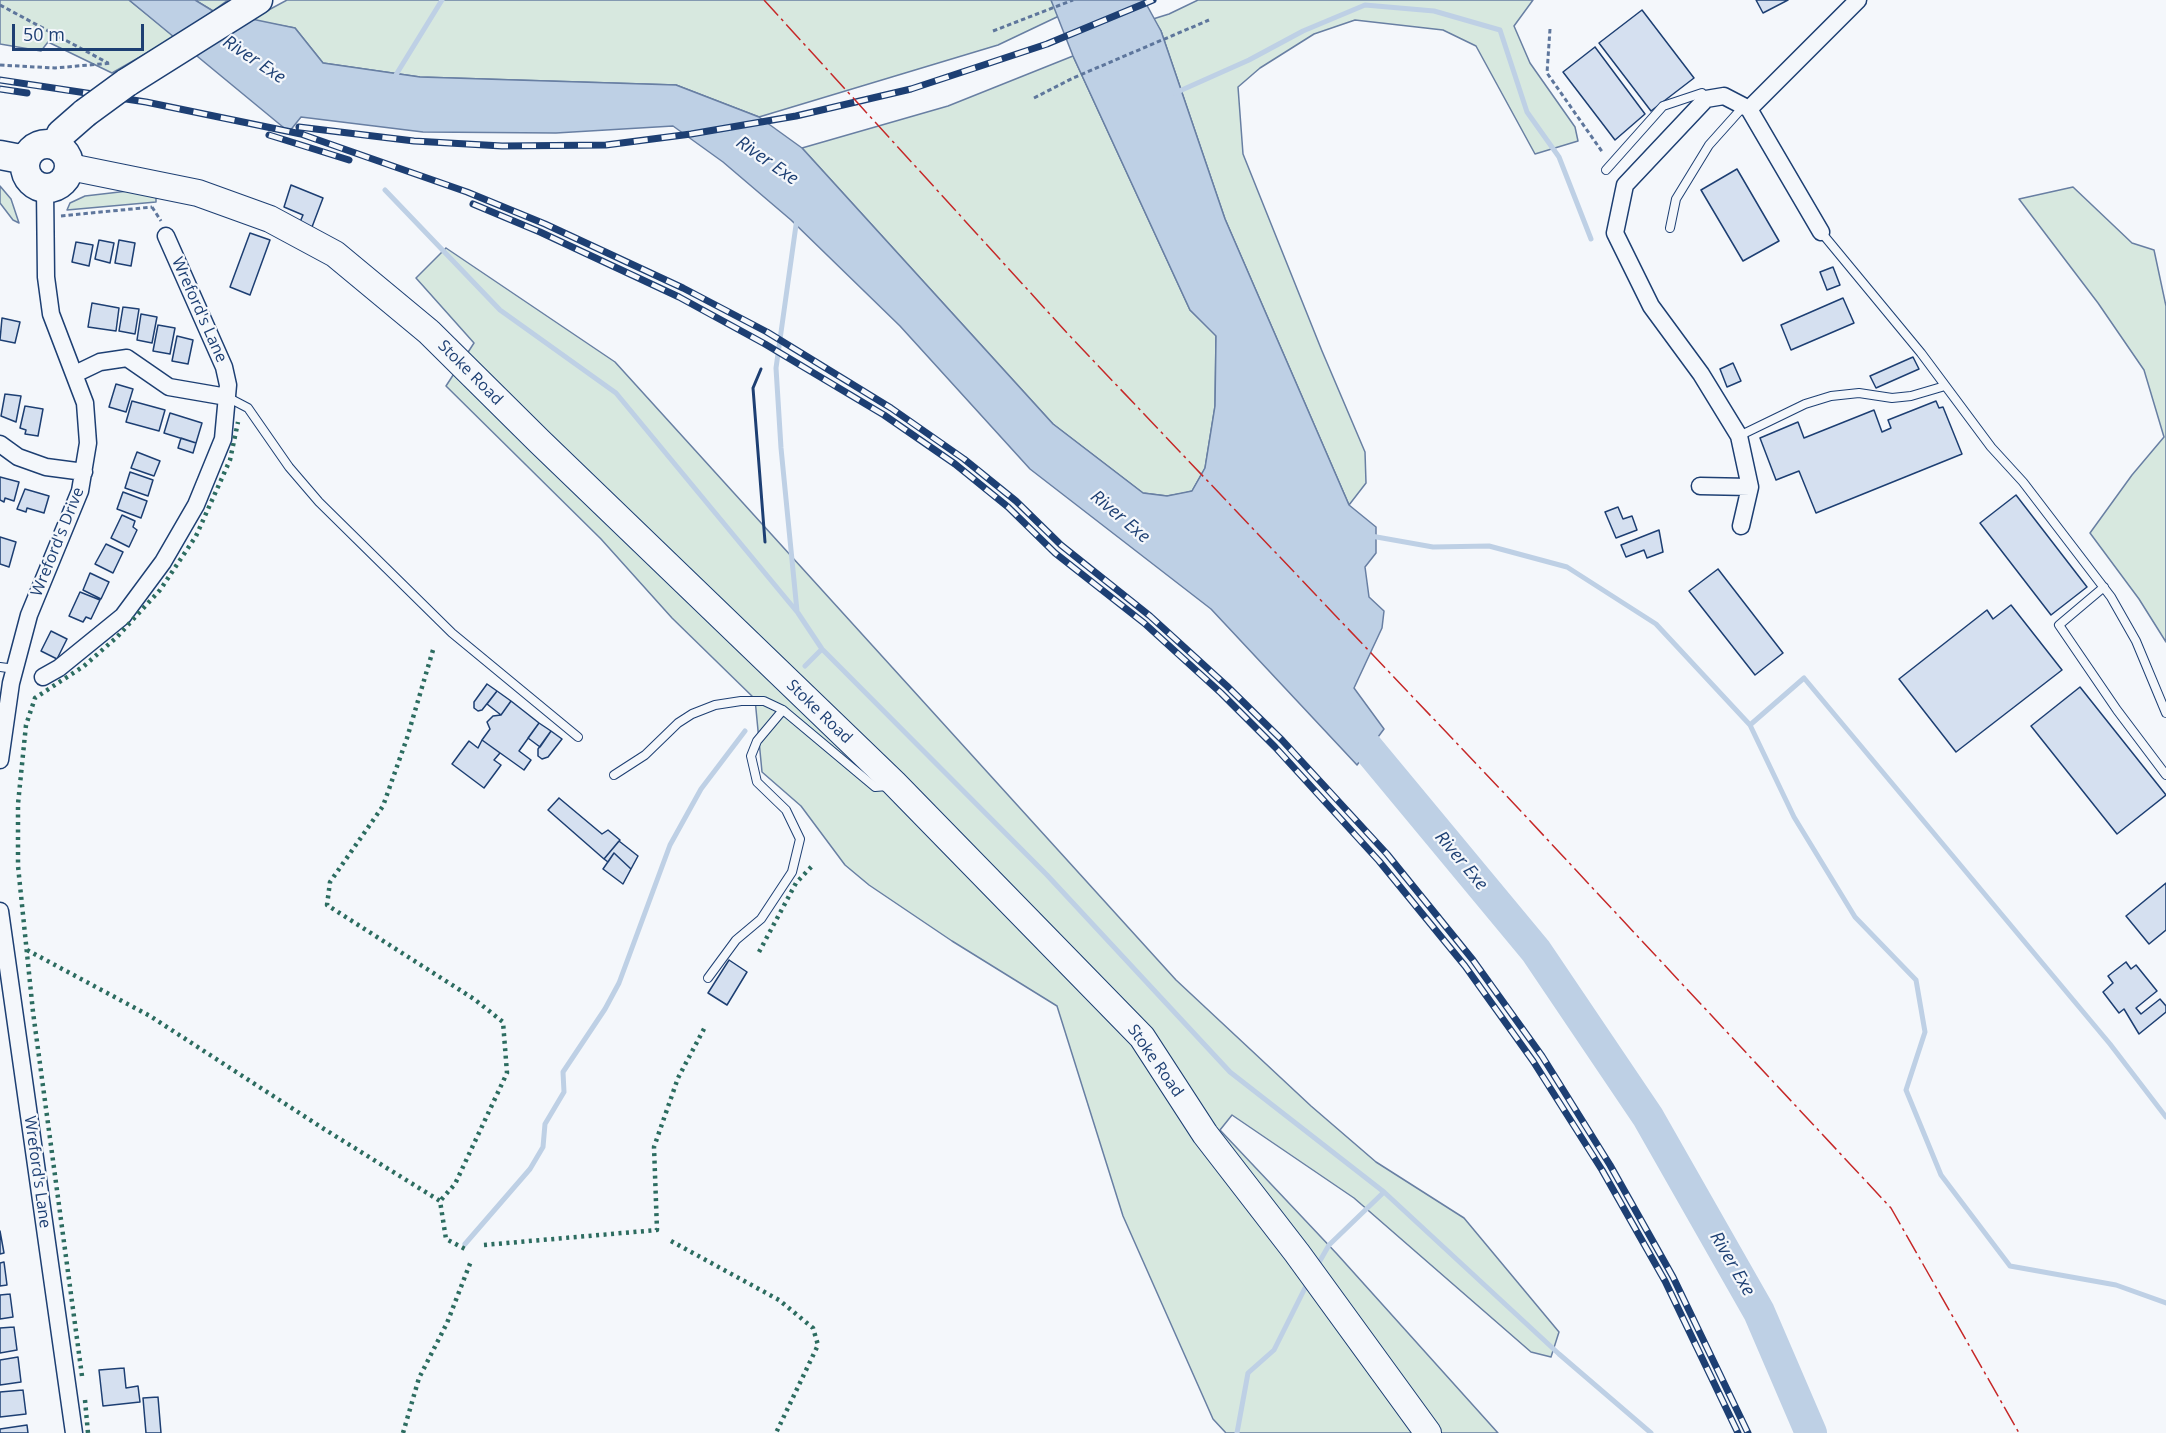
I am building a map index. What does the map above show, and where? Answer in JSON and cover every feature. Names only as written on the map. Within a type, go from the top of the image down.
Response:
[{"type":"highway","points":[[63,156],[41,145],[13,158],[29,179],[45,189],[60,185],[65,180],[62,134],[85,112],[126,83],[248,6]]},
{"type":"main road","name":"Stoke Road","points":[[63,156],[198,193],[270,219],[321,245],[353,266],[429,332],[894,783],[1142,1037],[1205,1134],[1297,1253],[1428,1433]]},
{"type":"street","points":[[1746,108],[1857,0]]},
{"type":"street","points":[[1741,526],[1750,487],[1739,436],[1701,374],[1652,306],[1615,233],[1625,184],[1706,99],[1724,96],[1746,108],[1821,232]]},
{"type":"street","name":"Wreford's Drive","points":[[9,673],[39,586],[74,510],[84,472],[87,424],[85,403],[51,314],[46,277],[45,189]]},
{"type":"street","name":"Wreford's Lane","points":[[43,677],[59,669],[123,616],[163,562],[196,505],[223,439],[228,385],[224,367],[166,236]]},
{"type":"street","points":[[75,374],[100,362],[127,358],[142,366],[169,387],[226,397]]},
{"type":"street","points":[[0,444],[18,457],[46,467],[84,472]]},
{"type":"street","points":[[1700,486],[1750,487]]},
{"type":"street","points":[[0,760],[9,673]]},
{"type":"street","name":"Wreford's Lane","points":[[0,911],[74,1433]]},
{"type":"lane","points":[[1606,170],[1663,106],[1702,93],[1706,99]]},
{"type":"lane","points":[[1670,228],[1676,199],[1709,146],[1746,108]]},
{"type":"lane","points":[[1821,232],[2104,587],[2136,641],[2166,712]]},
{"type":"lane","points":[[1739,436],[1805,404],[1831,396],[1859,393],[1892,398],[1911,396],[1945,386]]},
{"type":"lane","points":[[226,397],[248,408],[289,467],[319,502],[452,633],[578,737]]},
{"type":"lane","points":[[2104,587],[2059,625],[2117,710],[2166,775]]},
{"type":"lane","points":[[614,775],[645,755],[678,723],[692,714],[715,705],[741,701],[764,701],[783,710],[875,786],[894,783]]},
{"type":"lane","points":[[708,978],[736,940],[761,919],[792,872],[800,839],[786,810],[757,782],[751,756],[757,741],[783,710]]},
{"type":"path","points":[[993,32],[1073,0]]},
{"type":"path","points":[[0,5],[110,64],[55,68],[0,65]]},
{"type":"path","points":[[1034,98],[1073,78],[1209,20]]},
{"type":"path","points":[[1550,28],[1547,73],[1607,159],[1606,170]]},
{"type":"path","points":[[44,218],[152,207],[158,204],[162,184]]},
{"type":"shaded area","points":[[0,0],[129,0],[175,37],[112,73],[48,42],[41,51],[0,44]]},
{"type":"shaded area","points":[[195,0],[228,0],[213,11]]},
{"type":"shaded area","points":[[287,0],[1051,0],[1059,16],[998,45],[759,117],[676,85],[420,77],[323,63],[295,28],[250,20]]},
{"type":"shaded area","points":[[1198,0],[1533,0],[1514,26],[1530,63],[1575,127],[1578,141],[1535,154],[1476,46],[1443,30],[1355,20],[1314,34],[1260,68],[1238,87],[1243,154],[1365,452],[1366,483],[1349,505],[1225,219],[1161,31],[1153,19]]},
{"type":"shaded area","points":[[1073,56],[1190,310],[1216,335],[1215,406],[1205,468],[1192,491],[1185,493],[1167,496],[1143,493],[1053,424],[802,148],[948,106]]},
{"type":"shaded area","points":[[0,186],[11,199],[19,223],[13,220],[0,203]]},
{"type":"shaded area","points":[[2073,187],[2132,243],[2154,250],[2166,306],[2166,642],[2139,599],[2090,533],[2132,475],[2164,437],[2144,370],[2098,303],[2019,199]]},
{"type":"shaded area","points":[[128,191],[156,197],[156,202],[67,210],[70,203],[85,196]]},
{"type":"shaded area","points":[[446,248],[615,362],[1176,980],[1311,1106],[1376,1162],[1464,1218],[1559,1332],[1551,1357],[1531,1352],[1354,1198],[1232,1115],[1220,1130],[1337,1254],[1498,1433],[1226,1433],[1213,1419],[1123,1216],[1057,1006],[952,941],[869,885],[845,865],[801,806],[762,772],[755,699],[672,618],[601,539],[446,386],[474,343],[416,278]]},
{"type":"water","points":[[129,0],[195,0],[213,11],[295,28],[323,63],[420,77],[676,85],[759,117],[802,148],[1053,424],[1143,493],[1167,496],[1192,491],[1205,468],[1215,406],[1216,336],[1190,310],[1073,56],[1051,0],[1144,0],[1161,31],[1225,219],[1349,505],[1376,527],[1376,553],[1365,567],[1369,597],[1384,611],[1382,628],[1354,688],[1384,729],[1357,765],[1211,609],[1030,469],[900,326],[791,220],[723,162],[673,126],[556,133],[423,132],[301,117],[289,132]]},
{"type":"building","points":[[1756,0],[1788,0],[1763,13]]},
{"type":"building","points":[[1642,10],[1694,78],[1651,111],[1599,43]]},
{"type":"building","points":[[1595,47],[1645,114],[1615,140],[1563,72]]},
{"type":"building","points":[[1737,169],[1779,241],[1743,261],[1701,190]]},
{"type":"building","points":[[291,185],[323,198],[312,227],[300,222],[303,215],[284,207]]},
{"type":"building","points":[[250,233],[270,240],[250,295],[230,287]]},
{"type":"building","points":[[99,240],[114,243],[110,263],[95,259]]},
{"type":"building","points":[[119,240],[135,243],[131,266],[115,263]]},
{"type":"building","points":[[76,242],[93,245],[89,266],[72,262]]},
{"type":"building","points":[[1833,267],[1840,285],[1827,290],[1820,272]]},
{"type":"building","points":[[1843,298],[1854,323],[1791,350],[1781,325]]},
{"type":"building","points":[[92,303],[119,308],[116,331],[88,327]]},
{"type":"building","points":[[123,307],[139,309],[135,334],[119,331]]},
{"type":"building","points":[[141,314],[157,317],[152,343],[137,340]]},
{"type":"building","points":[[2,318],[20,322],[15,343],[0,340]]},
{"type":"building","points":[[158,325],[175,328],[170,354],[153,351]]},
{"type":"building","points":[[177,336],[193,340],[188,364],[172,361]]},
{"type":"building","points":[[1913,357],[1919,369],[1876,388],[1870,376]]},
{"type":"building","points":[[1733,363],[1741,381],[1727,387],[1720,369]]},
{"type":"building","points":[[116,384],[133,389],[126,412],[109,407]]},
{"type":"building","points":[[5,394],[21,396],[16,422],[1,416]]},
{"type":"building","points":[[132,401],[165,410],[159,431],[126,422]]},
{"type":"building","points":[[1936,401],[1939,408],[1943,407],[1962,454],[1816,513],[1799,471],[1776,480],[1760,438],[1798,422],[1804,438],[1874,410],[1882,432],[1891,428],[1888,420]]},
{"type":"building","points":[[25,406],[43,409],[38,436],[25,434],[26,430],[20,428]]},
{"type":"building","points":[[170,413],[202,423],[196,443],[164,433]]},
{"type":"building","points":[[181,438],[196,443],[193,453],[178,448]]},
{"type":"building","points":[[137,452],[160,461],[154,476],[131,468]]},
{"type":"building","points":[[130,472],[153,480],[148,496],[125,488]]},
{"type":"building","points":[[0,477],[19,482],[14,501],[5,498],[4,502],[0,500]]},
{"type":"building","points":[[25,489],[49,496],[44,513],[27,508],[26,512],[17,509]]},
{"type":"building","points":[[123,492],[147,501],[141,518],[117,509]]},
{"type":"building","points":[[2016,495],[2087,587],[2051,615],[1980,523]]},
{"type":"building","points":[[1618,507],[1623,519],[1632,516],[1637,530],[1616,538],[1605,512]]},
{"type":"building","points":[[122,515],[135,521],[133,527],[137,530],[129,547],[111,538]]},
{"type":"building","points":[[1659,530],[1663,552],[1647,558],[1644,550],[1626,557],[1621,545]]},
{"type":"building","points":[[0,537],[16,542],[9,567],[0,564]]},
{"type":"building","points":[[106,544],[123,552],[113,573],[95,564]]},
{"type":"building","points":[[1718,569],[1783,653],[1755,675],[1689,591]]},
{"type":"building","points":[[90,573],[109,582],[101,599],[83,590]]},
{"type":"building","points":[[80,592],[100,600],[91,619],[86,617],[83,622],[69,616]]},
{"type":"building","points":[[2011,605],[2062,670],[1956,752],[1899,679],[1987,610],[1993,619]]},
{"type":"building","points":[[51,631],[67,639],[57,659],[41,651]]},
{"type":"building","points":[[487,684],[497,691],[482,710],[478,711],[474,708],[474,702]]},
{"type":"building","points":[[2080,687],[2166,795],[2117,834],[2031,726]]},
{"type":"building","points":[[497,691],[511,701],[501,715],[487,704]]},
{"type":"building","points":[[511,701],[539,723],[519,751],[531,760],[524,770],[482,740],[490,729],[487,722],[493,716],[501,715]]},
{"type":"building","points":[[539,723],[551,731],[540,747],[528,738]]},
{"type":"building","points":[[551,731],[562,739],[548,757],[542,759],[538,756],[538,749]]},
{"type":"building","points":[[482,740],[500,753],[494,760],[501,765],[484,788],[452,764],[469,741],[478,748]]},
{"type":"building","points":[[559,798],[602,834],[608,830],[620,840],[604,859],[548,810]]},
{"type":"building","points":[[619,841],[638,856],[631,869],[614,853],[608,862],[604,859]]},
{"type":"building","points":[[614,853],[631,869],[623,884],[603,869]]},
{"type":"building","points":[[2166,883],[2166,930],[2149,944],[2126,916]]},
{"type":"building","points":[[729,960],[747,972],[727,1005],[708,993]]},
{"type":"building","points":[[2126,962],[2131,969],[2136,965],[2157,991],[2136,1008],[2141,1014],[2160,999],[2166,1006],[2166,1012],[2139,1034],[2124,1009],[2119,1013],[2103,992],[2113,983],[2108,976]]},
{"type":"building","points":[[0,1231],[4,1253],[0,1254]]},
{"type":"building","points":[[4,1262],[7,1285],[0,1286],[0,1263]]},
{"type":"building","points":[[10,1294],[13,1317],[0,1319],[0,1295]]},
{"type":"building","points":[[14,1327],[17,1350],[0,1353],[0,1328]]},
{"type":"building","points":[[18,1357],[21,1382],[0,1385],[0,1360]]},
{"type":"building","points":[[124,1368],[126,1388],[138,1386],[140,1402],[103,1406],[99,1370]]},
{"type":"building","points":[[23,1390],[26,1414],[0,1417],[0,1392]]},
{"type":"building","points":[[158,1397],[161,1433],[146,1433],[143,1398]]},
{"type":"building","points":[[27,1425],[28,1433],[0,1433],[0,1429]]},
{"type":"waterway","points":[[394,78],[442,0]]},
{"type":"waterway","points":[[1175,93],[1249,60],[1303,31],[1365,5],[1434,11],[1500,30],[1527,112],[1559,157],[1591,239]]},
{"type":"waterway","points":[[385,190],[500,310],[616,393],[798,613],[822,649],[1047,875],[1230,1072],[1384,1192],[1559,1354],[1651,1433]]},
{"type":"waterway","points":[[797,218],[776,368],[781,448],[797,611]]},
{"type":"waterway","points":[[1371,536],[1433,547],[1489,546],[1567,567],[1656,624],[1750,725],[1794,817],[1855,917],[1916,980],[1925,1032],[1906,1090],[1941,1175],[2010,1266],[2116,1285],[2166,1303]]},
{"type":"waterway","points":[[805,666],[822,649]]},
{"type":"waterway","points":[[1750,725],[1804,678],[2110,1044],[2166,1117]]},
{"type":"waterway","name":"River Exe","points":[[1341,716],[1536,951],[1648,1117],[1759,1312],[1811,1433]]},
{"type":"waterway","points":[[465,1244],[530,1169],[543,1147],[545,1124],[564,1092],[563,1072],[605,1009],[619,983],[670,845],[701,789],[745,731]]},
{"type":"waterway","points":[[1317,1266],[1329,1245],[1384,1192]]},
{"type":"waterway","points":[[1237,1433],[1248,1373],[1274,1350],[1308,1282]]},
{"type":"railway","points":[[299,127],[414,141],[502,146],[606,145],[691,134],[796,116],[911,89],[1047,44],[1153,0]]},
{"type":"railway","points":[[0,80],[146,102],[301,134],[467,192],[545,224],[683,288],[767,332],[891,408],[964,459],[1016,501],[1061,545],[1150,616],[1282,740],[1387,854],[1473,960],[1542,1056],[1610,1165],[1673,1277],[1748,1433]]},
{"type":"railway","points":[[0,89],[27,93]]},
{"type":"railway","points":[[269,135],[349,160]]},
{"type":"railway","points":[[473,204],[540,232],[679,297],[765,344],[884,415],[955,464],[1008,507],[1055,553],[1144,623],[1221,693],[1275,747],[1379,861],[1465,966],[1533,1061],[1602,1170],[1665,1281],[1738,1433]]},
{"type":"hedge","points":[[82,1376],[33,1012],[18,866],[18,804],[26,725],[35,698],[84,666],[117,637],[160,590],[196,536],[230,460],[238,422]]},
{"type":"hedge","points":[[433,650],[407,738],[383,806],[330,882],[327,905],[474,999],[503,1022],[507,1073],[455,1184],[440,1201]]},
{"type":"hedge","points":[[759,952],[796,883],[813,865]]},
{"type":"hedge","points":[[27,950],[150,1016],[440,1201],[446,1239],[465,1249]]},
{"type":"hedge","points":[[484,1245],[657,1230],[654,1147],[678,1078],[706,1025]]},
{"type":"hedge","points":[[671,1241],[779,1300],[813,1328],[818,1345],[776,1433]]},
{"type":"hedge","points":[[403,1433],[419,1378],[447,1323],[471,1261]]},
{"type":"hedge","points":[[85,1400],[88,1433]]},
{"type":"wall","points":[[761,369],[753,388],[765,542]]},
{"type":"power","points":[[764,0],[1068,334],[1504,793],[1891,1208],[2019,1433]]}]
